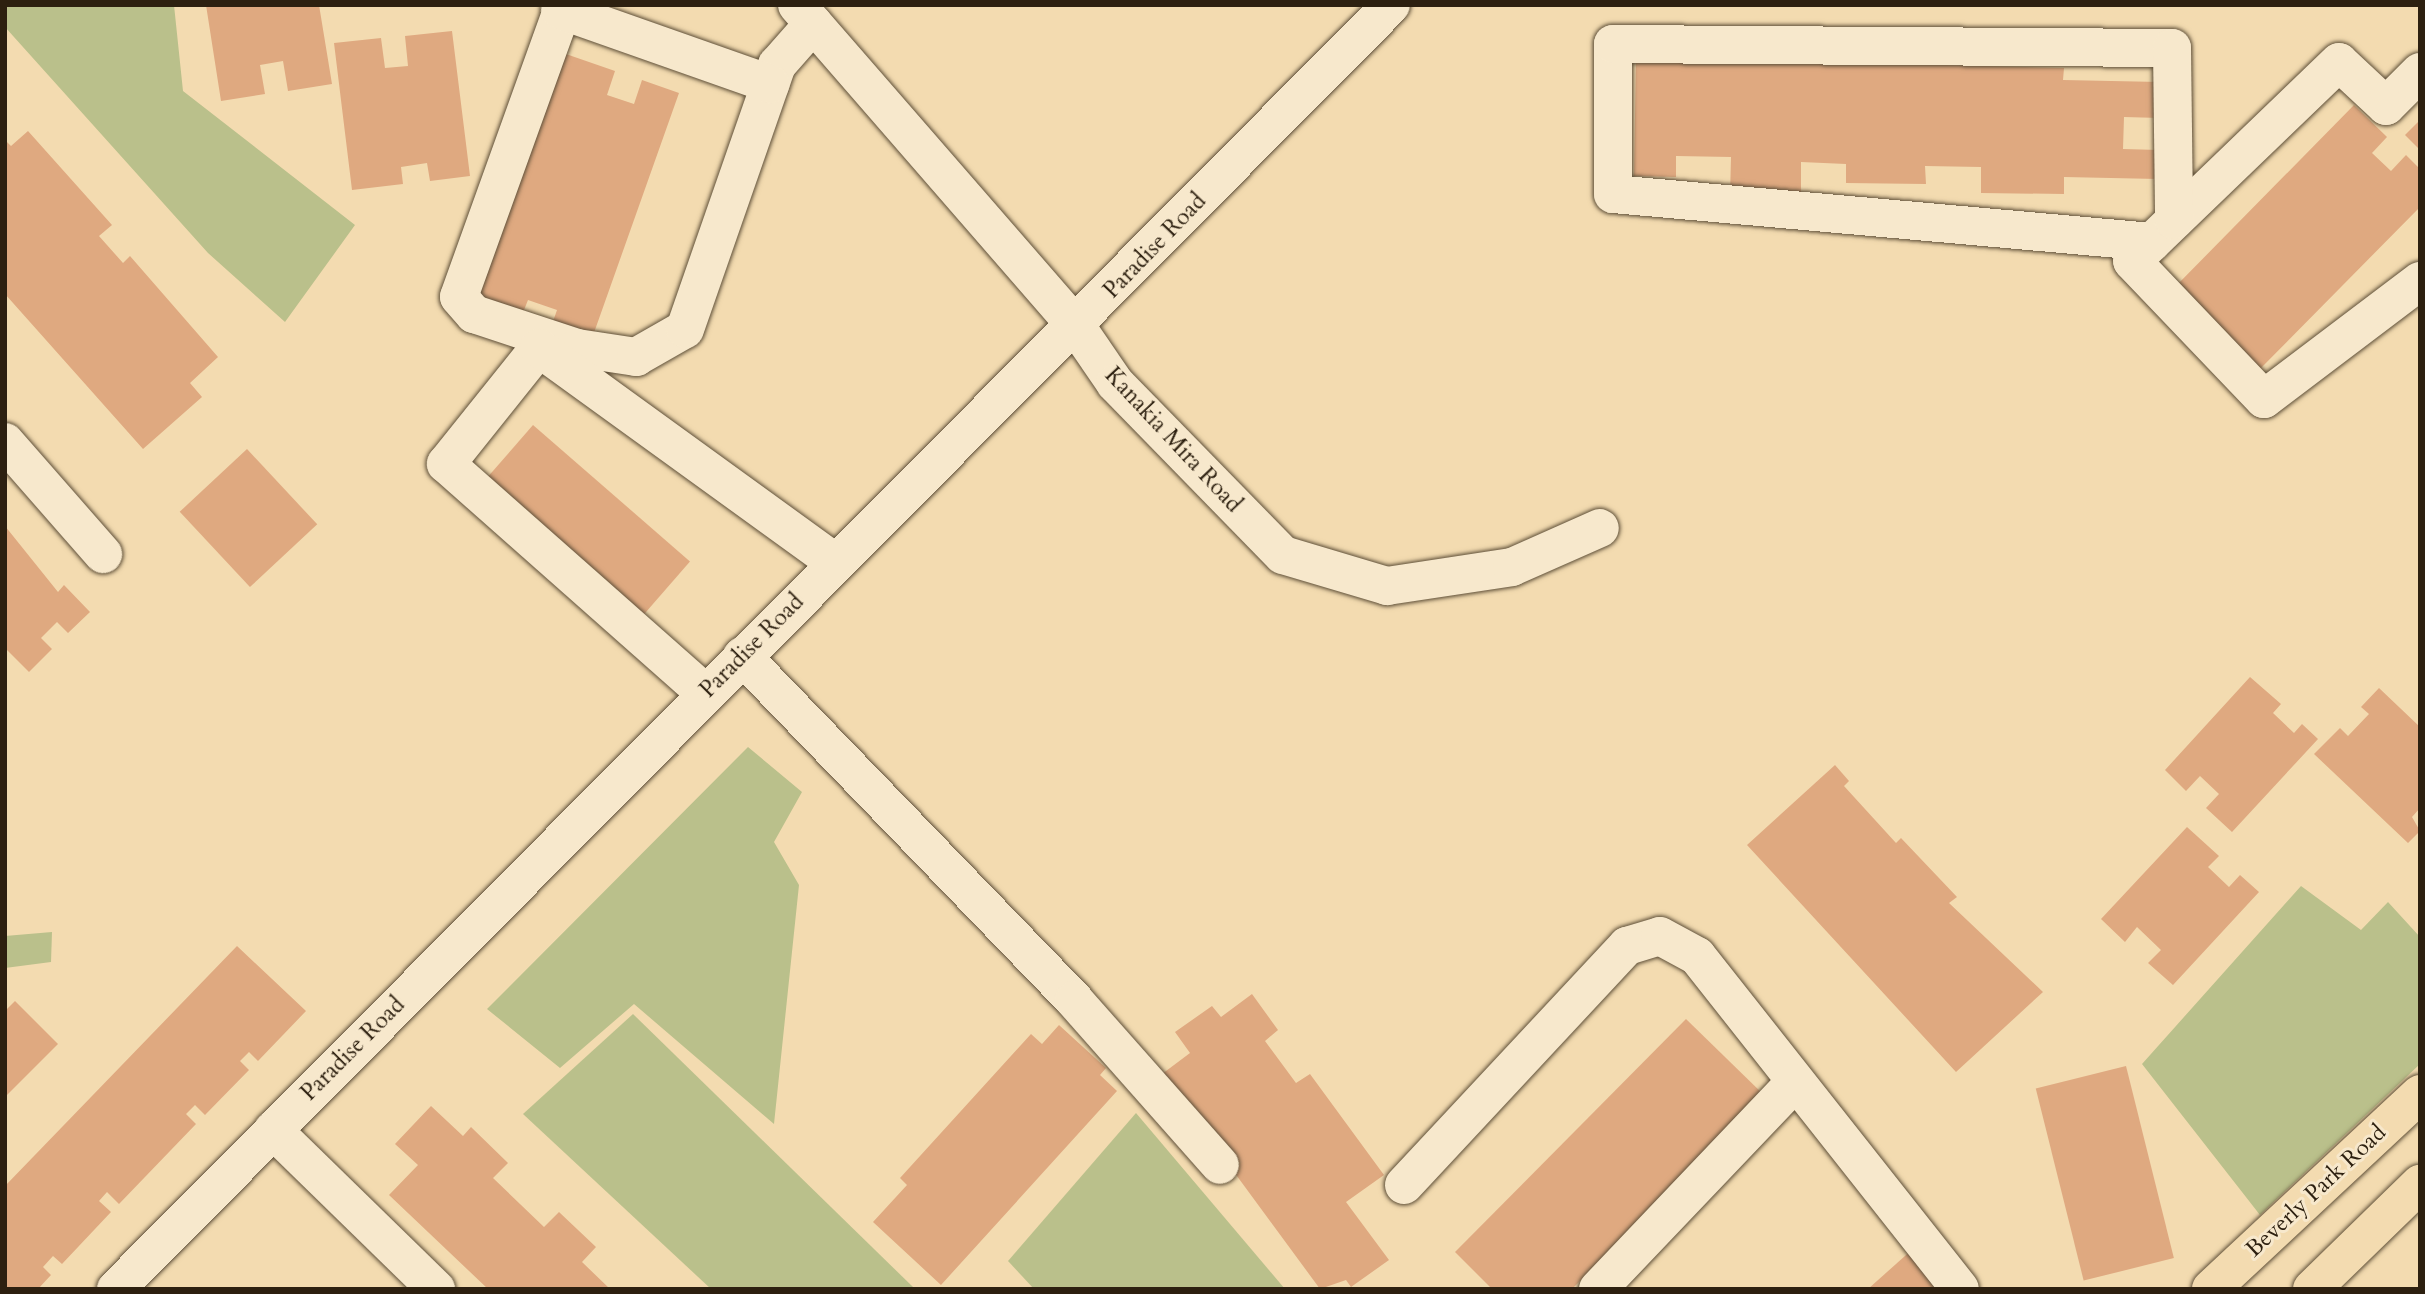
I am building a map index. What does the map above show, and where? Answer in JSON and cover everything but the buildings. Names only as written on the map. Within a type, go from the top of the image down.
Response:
[{"type":"main road","name":"Beverly Park Road","points":[[2211,1289],[2420,1094]]},
{"type":"main road","points":[[2312,1289],[2420,1184]]},
{"type":"street","name":"Paradise Road","points":[[116,1289],[835,562],[1076,327],[1391,5]]},
{"type":"street","points":[[770,84],[562,8],[459,297],[474,314],[577,348],[636,357],[666,344],[685,329],[770,84],[776,65],[805,15]]},
{"type":"street","name":"Kanakia Mira Road","points":[[805,15],[1076,327],[1115,383],[1283,555],[1387,586],[1512,567],[1600,528]]},
{"type":"street","points":[[1613,44],[2172,48],[2163,231],[1613,194],[1613,44]]},
{"type":"street","points":[[2420,72],[2386,106],[2339,62],[2132,261],[2264,399],[2420,281]]},
{"type":"street","points":[[705,693],[446,464],[539,348],[835,562]]},
{"type":"street","points":[[8,451],[103,554]]},
{"type":"street","points":[[742,656],[1009,938],[1074,1000],[1220,1165]]},
{"type":"street","points":[[1404,1185],[1627,946],[1660,936],[1697,956],[1794,1083],[1960,1289]]},
{"type":"street","points":[[1598,1289],[1794,1083]]},
{"type":"street","points":[[273,1130],[436,1289]]},
{"type":"green space","points":[[5,5],[174,5],[183,91],[355,225],[285,322],[208,253],[5,27]]},
{"type":"green space","points":[[748,747],[802,792],[774,842],[799,885],[774,1124],[634,1004],[560,1068],[487,1009]]},
{"type":"green space","points":[[2301,886],[2361,930],[2388,902],[2420,937],[2420,1064],[2260,1215],[2142,1064]]},
{"type":"green space","points":[[52,932],[51,962],[5,968],[5,936]]},
{"type":"green space","points":[[633,1014],[913,1287],[912,1289],[711,1289],[523,1114]]},
{"type":"green space","points":[[1136,1113],[1285,1289],[1034,1289],[1008,1261]]}]
